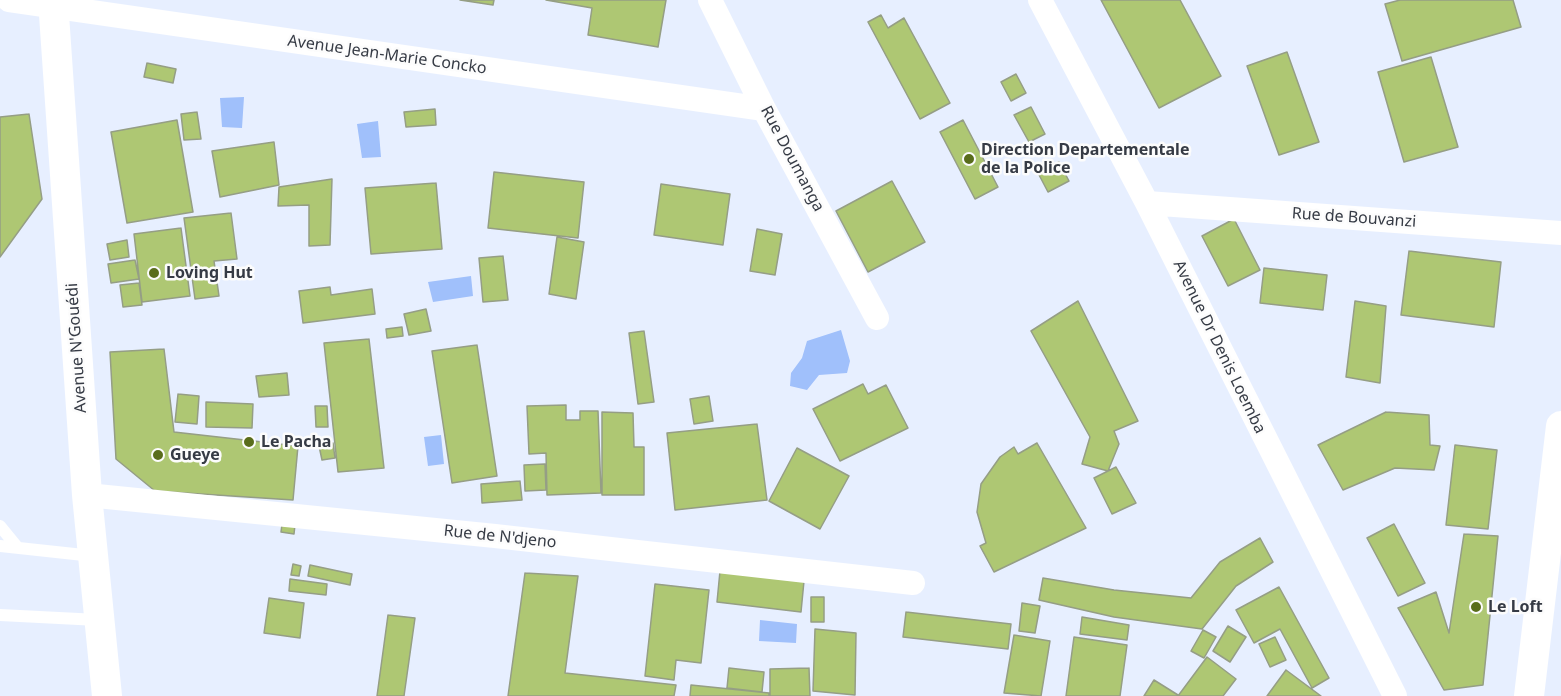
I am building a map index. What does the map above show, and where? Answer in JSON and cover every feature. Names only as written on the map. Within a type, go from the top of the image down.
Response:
[{"type":"street","name":"Avenue Jean-Marie Concko","points":[[9,0],[53,3],[764,109]]},
{"type":"street","name":"Rue Doumanga","points":[[710,0],[764,109],[877,318]]},
{"type":"street","name":"Avenue Dr Denis Loemba","points":[[1040,0],[1147,203],[1395,696]]},
{"type":"street","name":"Avenue N'Gouédi","points":[[53,3],[87,495],[107,696]]},
{"type":"street","name":"Rue de Bouvanzi","points":[[1147,203],[1561,233]]},
{"type":"street","points":[[1529,696],[1561,426]]},
{"type":"street","name":"Rue de N'djeno","points":[[87,495],[913,583]]},
{"type":"lane","points":[[0,526],[18,548]]},
{"type":"lane","points":[[0,546],[93,556]]},
{"type":"lane","points":[[0,615],[99,620]]},
{"type":"water","points":[[244,97],[242,128],[222,127],[220,98]]},
{"type":"water","points":[[378,121],[381,157],[362,158],[357,124]]},
{"type":"water","points":[[471,276],[473,296],[433,302],[428,282]]},
{"type":"water","points":[[841,330],[850,361],[847,373],[819,375],[807,390],[790,386],[791,373],[802,358],[807,341]]},
{"type":"water","points":[[441,435],[444,464],[428,466],[424,437]]},
{"type":"water","points":[[760,620],[797,624],[796,643],[759,641]]},
{"type":"building","points":[[460,0],[494,0],[493,5]]},
{"type":"building","points":[[546,0],[666,0],[658,47],[588,35],[592,8]]},
{"type":"building","points":[[1101,0],[1180,0],[1221,76],[1159,108]]},
{"type":"building","points":[[1400,0],[1513,0],[1521,27],[1402,61],[1385,4]]},
{"type":"building","points":[[881,15],[888,28],[904,18],[950,103],[920,119],[868,22]]},
{"type":"building","points":[[1287,52],[1319,142],[1279,155],[1247,66]]},
{"type":"building","points":[[1431,57],[1458,147],[1404,162],[1378,72]]},
{"type":"building","points":[[147,63],[176,69],[173,83],[144,77]]},
{"type":"building","points":[[1016,74],[1026,93],[1011,101],[1001,82]]},
{"type":"building","points":[[1031,107],[1045,134],[1029,142],[1014,115]]},
{"type":"building","points":[[435,109],[436,125],[406,127],[404,112]]},
{"type":"building","points":[[197,112],[201,139],[184,140],[181,114]]},
{"type":"building","points":[[29,114],[42,199],[0,257],[0,117]]},
{"type":"building","points":[[177,120],[193,212],[127,223],[111,132]]},
{"type":"building","name":"Direction Departementale de la Police","points":[[963,120],[998,187],[975,199],[940,132]]},
{"type":"building","points":[[274,142],[279,185],[220,197],[212,151]]},
{"type":"building","points":[[1059,162],[1069,181],[1048,192],[1038,173]]},
{"type":"building","points":[[494,172],[584,182],[578,238],[488,228]]},
{"type":"building","points":[[332,179],[330,245],[309,246],[309,205],[278,206],[279,187]]},
{"type":"building","points":[[892,181],[925,242],[868,272],[836,211]]},
{"type":"building","points":[[436,183],[442,249],[371,254],[365,188]]},
{"type":"building","points":[[661,184],[730,194],[723,245],[654,235]]},
{"type":"building","points":[[231,213],[237,259],[214,261],[219,296],[195,299],[184,218]]},
{"type":"building","points":[[1234,219],[1260,270],[1228,286],[1202,236]]},
{"type":"building","points":[[181,228],[190,296],[142,302],[134,234]]},
{"type":"building","points":[[757,229],[782,234],[775,275],[750,271]]},
{"type":"building","points":[[557,237],[584,242],[576,299],[549,294]]},
{"type":"building","points":[[127,240],[129,257],[110,260],[107,244]]},
{"type":"building","points":[[1409,251],[1501,262],[1494,327],[1401,315]]},
{"type":"building","points":[[503,256],[508,300],[483,302],[479,258]]},
{"type":"building","points":[[135,260],[139,279],[111,283],[108,264]]},
{"type":"building","points":[[1264,268],[1327,275],[1323,310],[1260,303]]},
{"type":"building","points":[[139,283],[142,305],[123,307],[120,285]]},
{"type":"building","points":[[330,287],[331,295],[372,289],[375,314],[303,323],[299,291]]},
{"type":"building","points":[[1078,301],[1138,421],[1114,431],[1119,444],[1108,471],[1082,464],[1090,437],[1031,331]]},
{"type":"building","points":[[1355,301],[1386,306],[1380,383],[1346,377]]},
{"type":"building","points":[[426,309],[431,331],[409,335],[404,314]]},
{"type":"building","points":[[402,327],[403,336],[387,338],[386,329]]},
{"type":"building","points":[[644,331],[654,402],[638,404],[629,333]]},
{"type":"building","points":[[369,339],[384,468],[338,472],[324,343]]},
{"type":"building","points":[[477,345],[497,476],[452,483],[432,351]]},
{"type":"building","points":[[164,349],[174,432],[298,446],[293,500],[155,491],[116,459],[110,352]]},
{"type":"building","points":[[287,373],[289,395],[259,397],[256,376]]},
{"type":"building","points":[[863,384],[868,394],[886,385],[908,428],[840,461],[813,409]]},
{"type":"building","points":[[178,394],[199,396],[197,424],[175,422]]},
{"type":"building","points":[[709,396],[713,421],[694,424],[690,399]]},
{"type":"building","points":[[206,402],[253,404],[252,428],[206,427]]},
{"type":"building","points":[[566,405],[566,420],[580,420],[580,411],[598,411],[601,493],[547,495],[546,453],[529,454],[527,406]]},
{"type":"building","points":[[315,406],[327,406],[328,427],[316,427]]},
{"type":"building","points":[[602,412],[633,413],[634,447],[644,447],[644,495],[602,495]]},
{"type":"building","points":[[1386,412],[1429,415],[1430,445],[1440,446],[1434,470],[1395,468],[1343,490],[1318,445]]},
{"type":"building","points":[[757,424],[767,500],[675,510],[667,433]]},
{"type":"building","points":[[333,443],[335,458],[322,460],[319,446]]},
{"type":"building","points":[[1037,443],[1086,528],[994,572],[980,546],[986,543],[977,512],[981,484],[1000,457],[1014,447],[1018,454]]},
{"type":"building","points":[[1455,445],[1497,450],[1488,529],[1446,525]]},
{"type":"building","points":[[797,448],[849,476],[820,529],[769,501]]},
{"type":"building","points":[[545,464],[546,490],[525,491],[524,465]]},
{"type":"building","points":[[1116,467],[1136,503],[1112,514],[1094,478]]},
{"type":"building","points":[[520,481],[522,500],[482,503],[481,484]]},
{"type":"building","points":[[282,524],[295,525],[294,534],[281,532]]},
{"type":"building","points":[[1394,524],[1425,583],[1398,596],[1367,538]]},
{"type":"building","points":[[1464,534],[1498,536],[1483,685],[1444,690],[1398,608],[1436,592],[1449,633]]},
{"type":"building","points":[[1260,538],[1273,562],[1236,586],[1202,629],[1114,617],[1039,600],[1043,578],[1114,590],[1191,598],[1220,562]]},
{"type":"building","points":[[293,564],[301,566],[299,576],[291,575]]},
{"type":"building","points":[[310,565],[352,574],[350,585],[308,576]]},
{"type":"building","points":[[720,571],[804,581],[801,612],[717,602]]},
{"type":"building","points":[[525,573],[578,576],[565,673],[676,685],[674,696],[508,696]]},
{"type":"building","points":[[290,579],[327,584],[326,595],[289,591]]},
{"type":"building","points":[[655,584],[709,590],[701,663],[676,660],[674,680],[645,676]]},
{"type":"building","points":[[1279,587],[1329,678],[1312,688],[1280,629],[1254,643],[1236,610]]},
{"type":"building","points":[[811,597],[824,597],[824,622],[811,622]]},
{"type":"building","points":[[269,598],[304,603],[300,638],[264,633]]},
{"type":"building","points":[[1022,603],[1040,606],[1035,633],[1019,631]]},
{"type":"building","points":[[906,612],[1011,624],[1008,649],[903,637]]},
{"type":"building","points":[[388,615],[415,618],[404,696],[377,696]]},
{"type":"building","points":[[1082,617],[1129,625],[1127,640],[1080,634]]},
{"type":"building","points":[[1228,626],[1246,637],[1230,662],[1213,651]]},
{"type":"building","points":[[815,629],[856,633],[855,695],[813,691]]},
{"type":"building","points":[[1203,630],[1216,637],[1204,658],[1191,651]]},
{"type":"building","points":[[1014,635],[1050,641],[1041,696],[1004,693]]},
{"type":"building","points":[[1074,637],[1127,645],[1120,696],[1066,696]]},
{"type":"building","points":[[1275,637],[1286,660],[1270,667],[1259,644]]},
{"type":"building","points":[[1207,657],[1236,679],[1223,696],[1178,696]]},
{"type":"building","points":[[729,668],[764,672],[762,692],[727,688]]},
{"type":"building","points":[[809,668],[810,696],[770,696],[770,669]]},
{"type":"building","points":[[1286,670],[1321,696],[1267,696]]},
{"type":"building","points":[[1154,680],[1178,695],[1144,696]]},
{"type":"building","points":[[691,685],[769,693],[769,696],[690,696]]},
{"type":"place","name":"Direction Departementale de la Police","points":[[969,159]]},
{"type":"place","name":"Loving Hut","points":[[154,273]]},
{"type":"place","name":"Le Pacha","points":[[249,442]]},
{"type":"place","name":"Gueye","points":[[158,455]]},
{"type":"place","name":"Le Loft","points":[[1476,607]]}]
